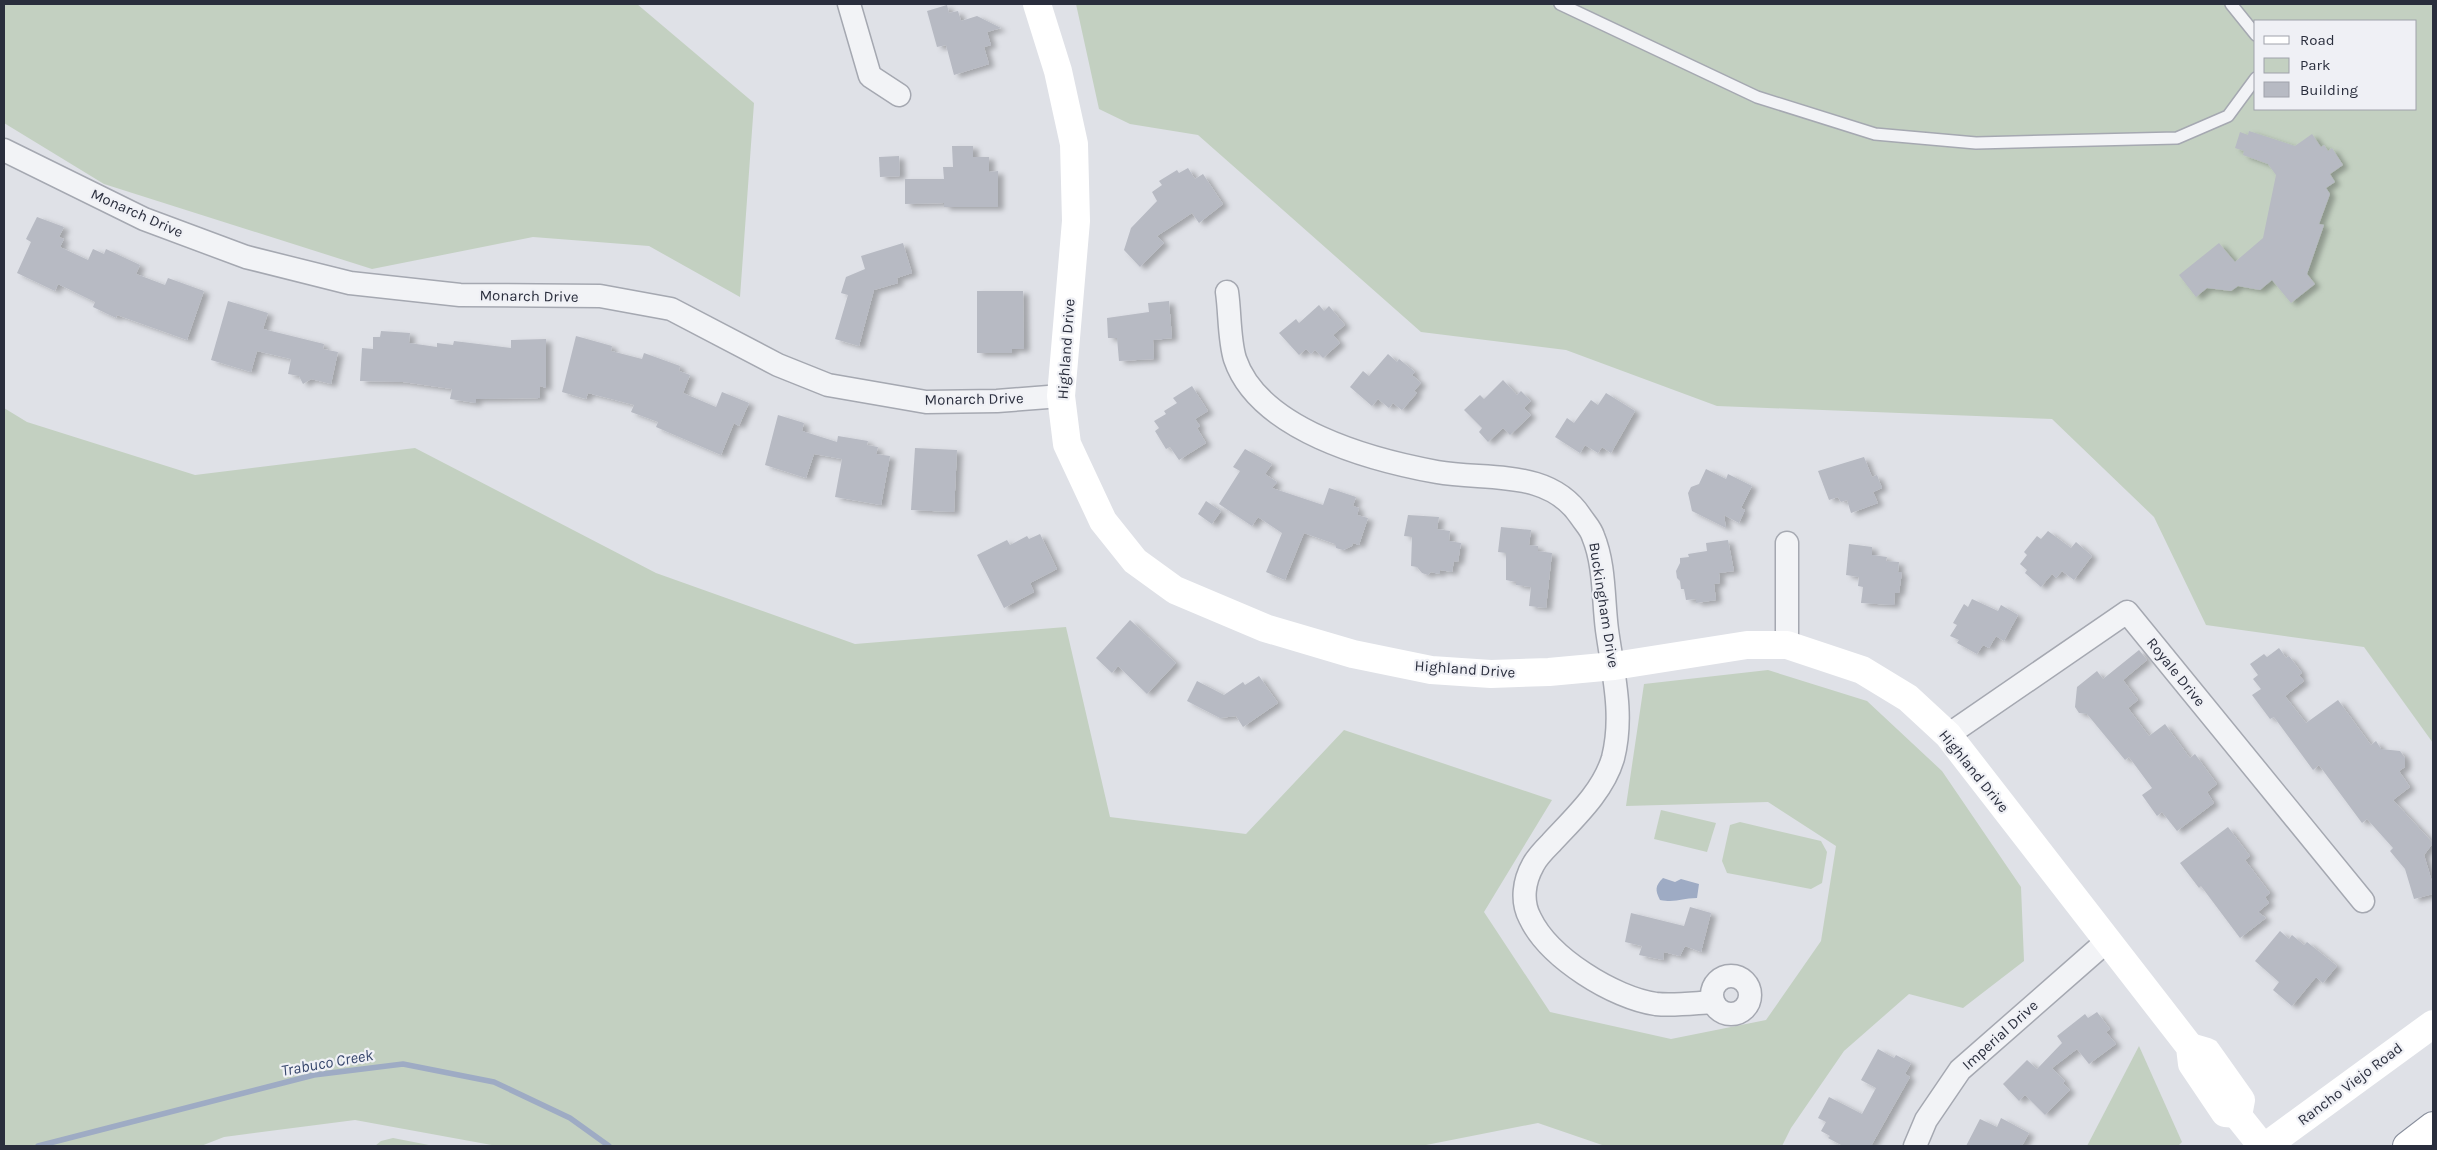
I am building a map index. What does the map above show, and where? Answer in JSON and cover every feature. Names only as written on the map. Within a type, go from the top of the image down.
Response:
[{"type":"main road","name":"Highland Drive","points":[[1037,4],[1058,71],[1074,144],[1076,221],[1061,396],[1067,444],[1103,521],[1135,561],[1175,590],[1265,628],[1353,654],[1431,670],[1491,674],[1549,672],[1614,666],[1748,645],[1787,645],[1862,670],[1908,698],[1948,735],[2190,1047],[2207,1052],[2241,1100],[2237,1114],[2262,1146]]},
{"type":"main road","name":"Rancho Viejo Road","points":[[2266,1146],[2433,1024]]},
{"type":"main road","points":[[2407,1146],[2433,1126]]},
{"type":"street","points":[[849,4],[870,76],[898,95]]},
{"type":"street","name":"Monarch Drive","points":[[4,150],[144,219],[246,257],[350,283],[460,295],[600,296],[671,309],[778,365],[828,385],[926,402],[997,401],[1061,396]]},
{"type":"street","name":"Buckingham Drive","points":[[1227,292],[1235,358],[1253,392],[1281,416],[1320,438],[1368,455],[1438,472],[1513,478],[1545,487],[1573,504],[1593,535],[1602,575],[1607,630],[1614,666],[1619,716],[1612,759],[1598,790],[1534,861],[1526,879],[1524,900],[1529,918],[1538,932],[1572,966],[1610,989],[1656,1004],[1713,1002]]},
{"type":"street","points":[[1787,543],[1787,645]]},
{"type":"street","name":"Royale Drive","points":[[1948,735],[2127,612],[2363,901]]},
{"type":"street","name":"Imperial Drive","points":[[1915,1146],[1926,1120],[1960,1070],[2107,941]]},
{"type":"lane","points":[[1560,4],[1757,97],[1875,134],[1976,144],[2177,138],[2228,116],[2254,81]]},
{"type":"lane","points":[[2231,4],[2254,33]]},
{"type":"green space","points":[[4,4],[637,4],[754,103],[740,297],[649,246],[533,237],[372,269],[104,184],[4,123]]},
{"type":"green space","points":[[1076,4],[2433,4],[2433,743],[2364,647],[2206,625],[2154,517],[2052,419],[1717,406],[1566,350],[1421,332],[1198,135],[1130,124],[1099,109]]},
{"type":"green space","points":[[4,408],[27,422],[195,475],[415,448],[656,573],[855,644],[1066,627],[1110,817],[1246,834],[1344,730],[1552,800],[1484,912],[1550,1012],[1671,1039],[1766,1020],[1821,941],[1836,846],[1768,802],[1626,806],[1644,684],[1768,670],[1867,701],[1942,771],[2021,887],[2024,961],[1963,1008],[1909,994],[1844,1051],[1791,1128],[1782,1146],[1605,1146],[1538,1123],[1421,1146],[497,1146],[355,1120],[224,1137],[201,1146],[4,1146]]},
{"type":"green space","points":[[1661,810],[1716,823],[1707,852],[1654,839]]},
{"type":"green space","points":[[1740,822],[1821,841],[1827,852],[1822,883],[1811,889],[1727,873],[1722,861],[1730,825]]},
{"type":"green space","points":[[2139,1046],[2182,1142],[2178,1146],[2087,1146]]},
{"type":"green space","points":[[393,1138],[434,1146],[375,1146],[381,1141]]},
{"type":"water","points":[[1663,878],[1675,882],[1681,879],[1699,884],[1697,898],[1671,901],[1660,900],[1657,888],[1658,883]]},
{"type":"building","points":[[947,5],[949,13],[958,11],[961,21],[977,16],[1001,28],[987,32],[991,45],[984,47],[989,64],[954,75],[946,45],[937,47],[927,11]]},
{"type":"building","points":[[2249,131],[2295,146],[2312,134],[2321,147],[2324,145],[2328,151],[2332,148],[2343,165],[2330,174],[2335,182],[2326,188],[2330,194],[2319,224],[2324,225],[2307,274],[2315,284],[2291,303],[2272,280],[2260,290],[2238,286],[2231,291],[2207,288],[2196,297],[2179,275],[2219,243],[2235,262],[2263,238],[2276,175],[2268,164],[2243,155],[2244,151],[2235,148],[2240,132],[2248,135]]},
{"type":"building","points":[[952,146],[973,146],[973,157],[989,157],[989,172],[998,171],[998,207],[944,207],[944,203],[905,204],[905,179],[944,179],[943,167],[953,167]]},
{"type":"building","points":[[899,156],[900,176],[880,177],[879,157]]},
{"type":"building","points":[[1188,168],[1195,179],[1203,174],[1223,204],[1199,223],[1192,213],[1157,236],[1164,243],[1140,267],[1124,250],[1131,228],[1157,201],[1152,192],[1162,185],[1159,181],[1177,170],[1179,173]]},
{"type":"building","points":[[37,217],[64,227],[59,237],[64,239],[60,247],[88,260],[93,249],[104,254],[106,249],[140,265],[136,274],[165,285],[168,278],[204,291],[187,340],[117,315],[116,318],[93,307],[95,302],[58,284],[55,291],[17,273],[31,242],[26,239]]},
{"type":"building","points":[[903,243],[912,273],[897,278],[898,283],[874,290],[859,346],[835,339],[848,295],[841,293],[846,277],[865,269],[861,256]]},
{"type":"building","points":[[977,291],[1023,291],[1024,349],[1012,349],[1012,353],[977,353]]},
{"type":"building","points":[[228,301],[268,313],[263,329],[324,344],[323,349],[338,352],[331,384],[311,379],[303,384],[299,376],[288,374],[291,359],[257,351],[251,372],[211,360]]},
{"type":"building","points":[[1169,301],[1172,338],[1153,340],[1154,359],[1119,361],[1117,338],[1108,338],[1107,318],[1149,312],[1148,303]]},
{"type":"building","points":[[1319,305],[1324,311],[1329,306],[1345,325],[1333,335],[1340,343],[1323,358],[1315,350],[1311,354],[1306,349],[1299,355],[1279,333],[1296,319],[1299,323]]},
{"type":"building","points":[[381,331],[410,333],[409,343],[437,347],[437,343],[453,345],[454,341],[511,348],[511,340],[546,339],[546,388],[540,386],[540,398],[476,399],[476,403],[450,399],[452,389],[403,382],[360,381],[362,348],[373,349],[373,337],[380,337]]},
{"type":"building","points":[[576,336],[612,346],[611,351],[642,359],[644,353],[680,366],[679,371],[690,375],[683,393],[716,407],[722,392],[749,403],[739,426],[734,423],[721,455],[656,427],[658,422],[631,412],[634,405],[588,393],[586,399],[562,392]]},
{"type":"building","points":[[1388,354],[1397,362],[1399,359],[1415,372],[1412,375],[1421,383],[1414,391],[1417,393],[1402,410],[1393,403],[1389,408],[1378,399],[1372,406],[1350,387],[1363,371],[1369,376]]},
{"type":"building","points":[[1503,380],[1517,395],[1521,391],[1531,401],[1524,408],[1531,415],[1510,435],[1503,428],[1488,442],[1479,432],[1482,428],[1464,410],[1480,395],[1484,399]]},
{"type":"building","points":[[1192,386],[1208,411],[1195,419],[1200,426],[1197,428],[1206,443],[1179,460],[1170,447],[1166,449],[1155,431],[1159,428],[1154,421],[1166,414],[1164,411],[1177,403],[1173,398]]},
{"type":"building","points":[[1606,393],[1635,411],[1611,453],[1602,447],[1598,453],[1585,445],[1580,453],[1555,437],[1567,418],[1574,423],[1591,400],[1598,405]]},
{"type":"building","points":[[778,415],[804,423],[802,431],[837,442],[838,436],[868,441],[867,445],[878,447],[876,454],[890,456],[881,505],[835,497],[842,459],[814,454],[806,478],[765,465]]},
{"type":"building","points":[[915,448],[957,450],[954,512],[911,510]]},
{"type":"building","points":[[1245,449],[1272,464],[1265,474],[1277,482],[1272,488],[1323,505],[1329,488],[1356,497],[1353,506],[1359,508],[1357,515],[1368,518],[1359,545],[1353,543],[1352,546],[1343,550],[1336,548],[1335,544],[1304,533],[1285,580],[1266,572],[1282,533],[1258,517],[1252,526],[1219,504],[1240,471],[1233,467]]},
{"type":"building","points":[[1864,457],[1872,477],[1877,475],[1882,488],[1873,492],[1878,503],[1851,513],[1847,500],[1841,502],[1838,497],[1829,500],[1818,471]]},
{"type":"building","points":[[1706,469],[1726,479],[1728,474],[1752,486],[1741,508],[1745,510],[1739,523],[1724,515],[1726,528],[1692,511],[1688,493],[1691,487],[1699,484]]},
{"type":"building","points":[[1206,501],[1221,511],[1212,524],[1198,514]]},
{"type":"building","points":[[1408,515],[1439,517],[1437,529],[1450,531],[1449,541],[1461,543],[1458,562],[1454,561],[1452,572],[1440,570],[1440,574],[1431,572],[1428,575],[1422,573],[1417,567],[1411,566],[1412,537],[1404,536]]},
{"type":"building","points":[[1501,527],[1531,530],[1529,545],[1538,546],[1538,551],[1552,553],[1546,608],[1529,606],[1531,587],[1516,585],[1516,582],[1506,580],[1506,553],[1498,552]]},
{"type":"building","points":[[2048,531],[2071,548],[2076,542],[2092,556],[2074,580],[2062,571],[2056,578],[2052,574],[2041,587],[2025,573],[2027,570],[2020,564],[2027,555],[2024,552],[2037,536],[2041,539]]},
{"type":"building","points":[[1040,534],[1057,569],[1030,583],[1034,592],[1004,608],[977,555],[1007,540],[1010,545],[1027,536],[1029,539]]},
{"type":"building","points":[[1728,540],[1734,571],[1719,573],[1720,583],[1714,584],[1716,600],[1696,603],[1696,599],[1686,600],[1684,589],[1681,589],[1676,571],[1680,558],[1689,557],[1688,554],[1707,551],[1706,543]]},
{"type":"building","points":[[1849,544],[1872,547],[1872,555],[1887,557],[1886,561],[1899,562],[1898,572],[1902,572],[1899,593],[1895,593],[1894,605],[1861,603],[1863,587],[1858,586],[1859,577],[1846,575]]},
{"type":"building","points":[[1972,599],[1998,611],[2001,605],[2018,615],[2004,641],[1996,636],[1989,648],[1983,645],[1977,654],[1957,643],[1959,640],[1950,636],[1957,625],[1953,623],[1964,604],[1968,607]]},
{"type":"building","points":[[1130,620],[1176,663],[1147,694],[1118,666],[1112,673],[1096,658]]},
{"type":"building","points":[[2279,648],[2286,658],[2289,656],[2302,673],[2299,675],[2304,681],[2285,696],[2306,723],[2338,700],[2371,745],[2376,741],[2381,749],[2400,751],[2405,758],[2405,767],[2399,771],[2410,787],[2393,800],[2433,843],[2424,855],[2433,885],[2433,894],[2414,899],[2405,869],[2390,851],[2393,848],[2367,819],[2362,823],[2319,765],[2313,770],[2274,717],[2270,719],[2252,695],[2261,689],[2253,679],[2258,675],[2250,664],[2264,654],[2267,657]]},
{"type":"building","points":[[2139,650],[2147,660],[2123,680],[2138,700],[2128,708],[2149,736],[2165,724],[2190,758],[2195,754],[2217,784],[2207,792],[2214,803],[2177,831],[2162,812],[2157,816],[2142,795],[2152,788],[2129,757],[2125,760],[2087,714],[2079,713],[2075,707],[2077,687],[2097,671],[2103,679]]},
{"type":"building","points":[[1259,676],[1278,703],[1243,727],[1236,716],[1220,718],[1187,701],[1197,681],[1224,695],[1243,682],[1245,685]]},
{"type":"building","points":[[2228,827],[2250,856],[2245,860],[2270,893],[2265,897],[2269,903],[2258,912],[2266,918],[2240,938],[2201,886],[2199,888],[2180,863]]},
{"type":"building","points":[[1690,907],[1711,913],[1701,952],[1685,946],[1680,956],[1664,952],[1663,960],[1639,955],[1642,946],[1625,942],[1631,913],[1684,926]]},
{"type":"building","points":[[2280,931],[2289,939],[2292,935],[2304,945],[2307,942],[2337,966],[2323,983],[2316,977],[2292,1006],[2273,990],[2279,982],[2255,961]]},
{"type":"building","points":[[2097,1012],[2110,1029],[2106,1032],[2116,1044],[2089,1064],[2077,1049],[2052,1068],[2065,1081],[2063,1083],[2070,1090],[2045,1115],[2025,1095],[2019,1101],[2003,1084],[2027,1060],[2037,1069],[2062,1043],[2057,1036],[2085,1014],[2088,1018]]},
{"type":"building","points":[[1878,1049],[1894,1058],[1896,1055],[1911,1063],[1905,1074],[1910,1077],[1871,1146],[1843,1146],[1828,1138],[1830,1136],[1821,1131],[1826,1122],[1818,1118],[1829,1097],[1862,1114],[1876,1088],[1861,1080]]},
{"type":"building","points":[[2001,1118],[2029,1133],[2022,1146],[1966,1146],[1980,1119],[1997,1127]]},
{"type":"waterway","name":"Trabuco Creek","points":[[38,1146],[314,1075],[403,1064],[494,1082],[570,1118],[609,1146]]}]
